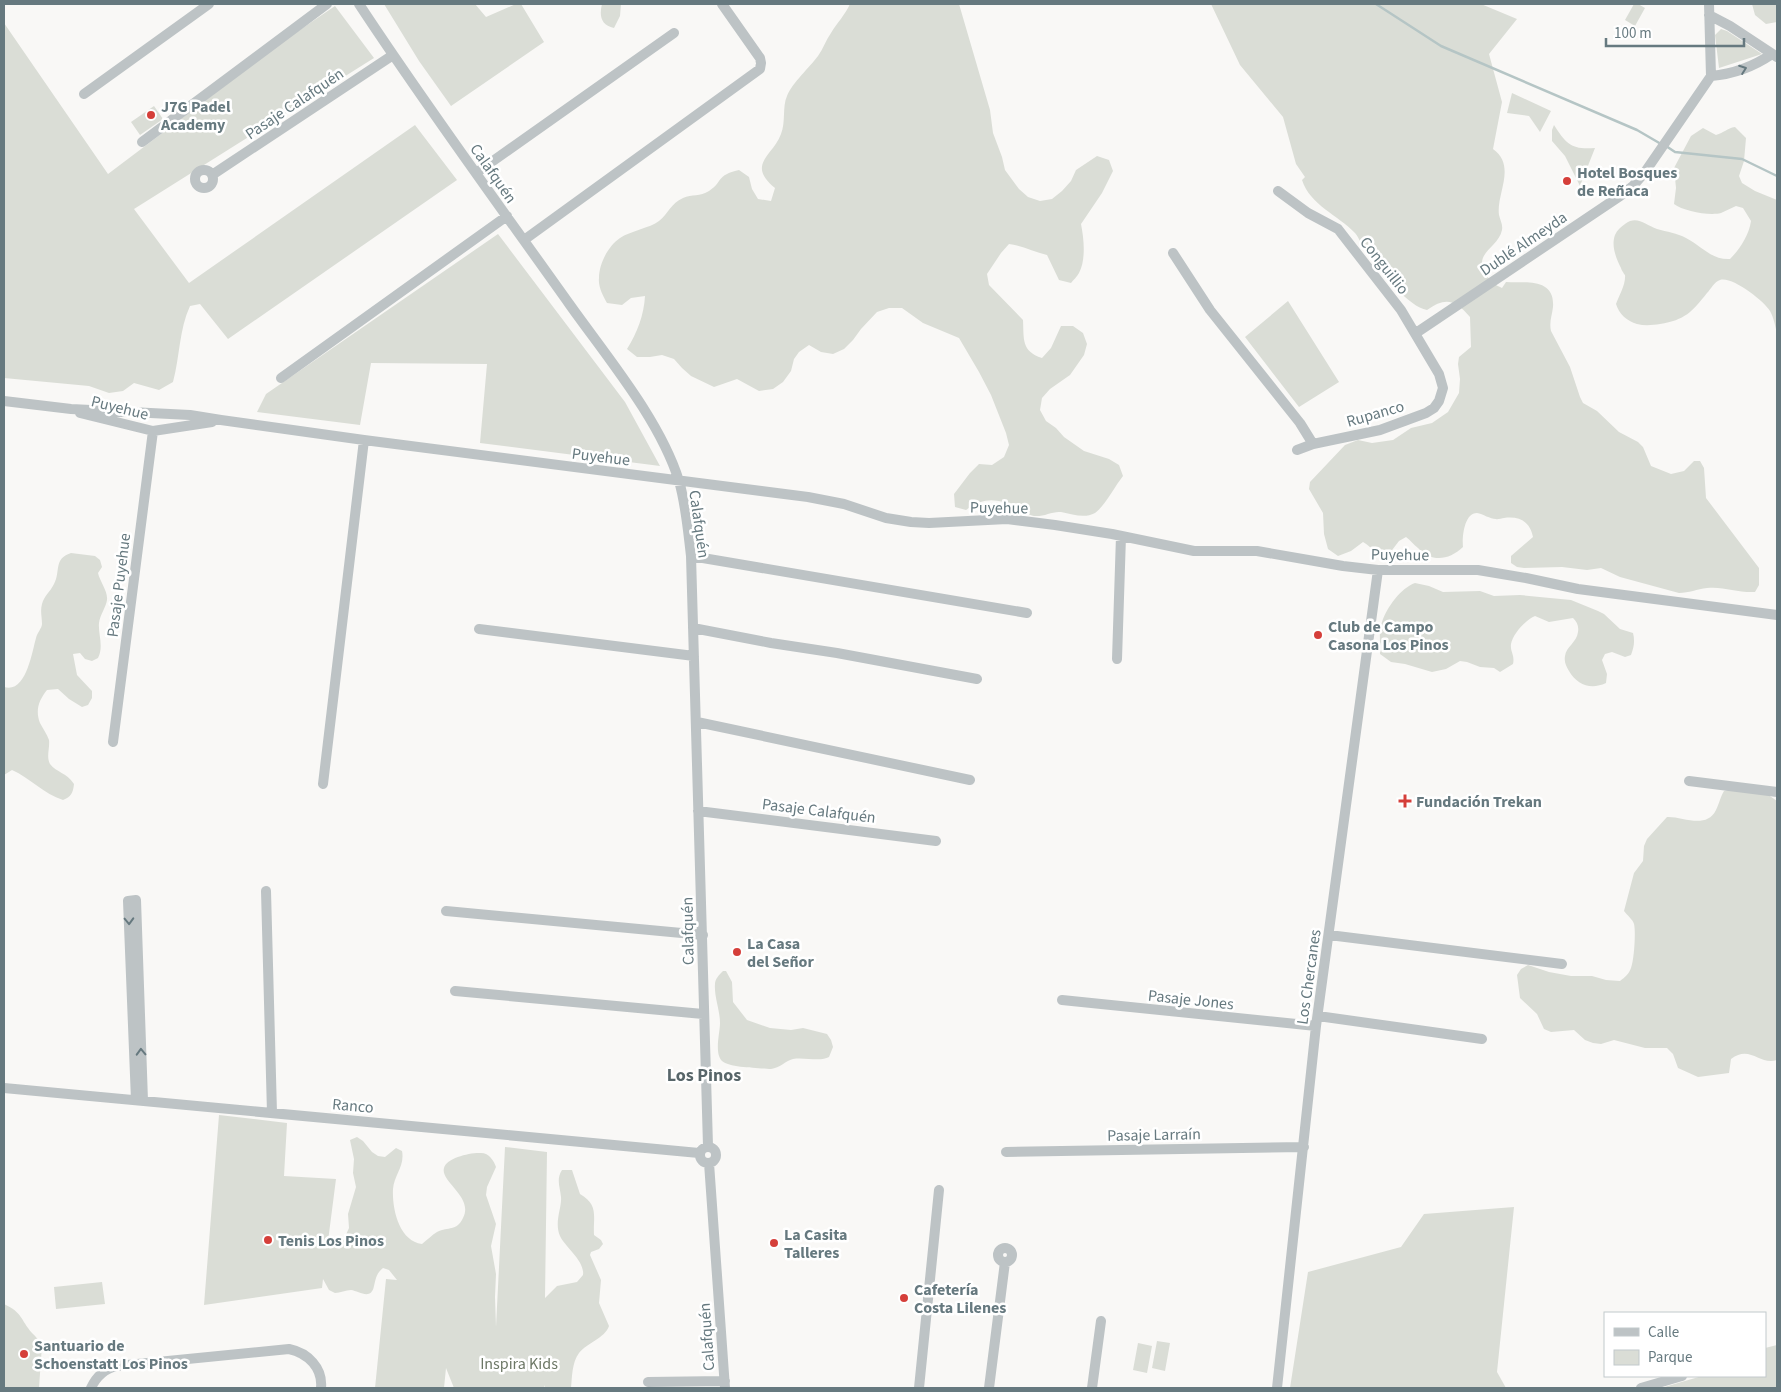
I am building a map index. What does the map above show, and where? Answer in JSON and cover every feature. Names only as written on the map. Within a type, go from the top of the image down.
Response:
[{"type":"street","points":[[84,94],[209,4]]},
{"type":"street","points":[[142,142],[327,4]]},
{"type":"street","name":"Calafquén","points":[[359,4],[392,55],[633,393],[659,437],[679,481],[686,515],[690,556],[703,935],[704,1149],[700,1158],[704,1162],[709,1163],[725,1385]]},
{"type":"street","points":[[524,240],[760,70],[762,64],[760,58],[723,4]]},
{"type":"street","points":[[1709,4],[1711,76],[1741,71],[1775,55]]},
{"type":"street","points":[[1709,15],[1775,55]]},
{"type":"street","points":[[476,173],[674,32]]},
{"type":"street","name":"Pasaje Calafquén","points":[[212,175],[392,55]]},
{"type":"street","name":"Dublé Almeyda","points":[[1416,333],[1633,186],[1663,148],[1711,76]]},
{"type":"street","name":"Conguillio","points":[[1278,191],[1308,213],[1338,229],[1401,310],[1416,333],[1442,383]]},
{"type":"street","points":[[281,378],[507,216]]},
{"type":"street","points":[[1174,253],[1210,310],[1300,422],[1313,444]]},
{"type":"street","name":"Rupanco","points":[[1297,450],[1313,444],[1380,430],[1430,411],[1440,401],[1442,383]]},
{"type":"street","name":"Puyehue","points":[[4,401],[72,409],[190,414],[364,440],[827,500],[886,518],[911,522],[929,523],[1007,519],[1121,536],[1194,551],[1256,551],[1378,570],[1478,570],[1526,578],[1578,590],[1777,615]]},
{"type":"street","name":"Puyehue","points":[[72,409],[96,418],[152,431],[221,420]]},
{"type":"street","name":"Pasaje Puyehue","points":[[113,742],[152,431]]},
{"type":"street","points":[[323,784],[364,440]]},
{"type":"street","points":[[1116,659],[1121,536]]},
{"type":"street","points":[[690,556],[1028,613]]},
{"type":"street","name":"Los Chercanes","points":[[1277,1388],[1317,1021],[1378,570]]},
{"type":"street","points":[[693,628],[977,679]]},
{"type":"street","points":[[479,629],[694,656]]},
{"type":"street","points":[[696,722],[970,780]]},
{"type":"street","points":[[1689,781],[1777,792]]},
{"type":"street","name":"Pasaje Calafquén","points":[[698,811],[936,841]]},
{"type":"street","points":[[266,891],[272,1113]]},
{"type":"street","points":[[136,900],[139,1101],[128,901],[136,900]]},
{"type":"street","points":[[446,910],[703,935]]},
{"type":"street","points":[[1329,935],[1562,964]]},
{"type":"street","points":[[455,991],[703,1014]]},
{"type":"street","name":"Pasaje Jones","points":[[1062,1000],[1317,1021],[1482,1039]]},
{"type":"street","name":"Ranco","points":[[4,1088],[272,1113],[704,1149]]},
{"type":"street","name":"Pasaje Larraín","points":[[1006,1152],[1304,1147]]},
{"type":"street","points":[[919,1388],[939,1190]]},
{"type":"street","points":[[989,1388],[1005,1262]]},
{"type":"street","points":[[1092,1388],[1101,1321]]},
{"type":"street","points":[[91,1388],[104,1372],[117,1366],[289,1349],[302,1354],[312,1362],[320,1376],[321,1388]]},
{"type":"street","points":[[1641,1388],[1679,1377]]},
{"type":"street","points":[[648,1382],[725,1385]]},
{"type":"green space","points":[[384,4],[475,4],[486,17],[516,4],[521,4],[544,42],[451,106],[419,61]]},
{"type":"green space","points":[[602,4],[621,4],[620,16],[614,28],[606,25],[602,19]]},
{"type":"green space","points":[[850,4],[959,4],[990,110],[993,133],[1005,170],[1019,189],[1028,197],[1040,201],[1052,199],[1071,181],[1076,170],[1097,156],[1109,160],[1113,171],[1102,193],[1081,224],[1084,243],[1083,262],[1079,273],[1071,283],[1059,280],[1047,255],[1009,244],[987,274],[989,285],[1023,320],[1025,344],[1030,352],[1042,358],[1051,348],[1061,326],[1073,326],[1083,333],[1087,344],[1084,355],[1070,375],[1050,389],[1042,398],[1040,410],[1046,421],[1084,451],[1109,459],[1119,465],[1123,476],[1106,501],[1091,515],[1083,516],[1058,512],[1034,516],[1003,502],[991,500],[979,503],[966,510],[955,507],[954,494],[970,473],[979,464],[992,465],[1004,457],[1009,445],[1006,433],[991,395],[959,338],[923,323],[902,308],[889,308],[877,312],[844,349],[833,354],[821,352],[809,345],[799,352],[794,359],[791,371],[783,382],[773,389],[759,391],[737,379],[714,387],[691,376],[674,359],[662,355],[637,357],[627,349],[639,324],[645,296],[631,298],[622,305],[607,303],[601,291],[599,273],[608,250],[616,241],[624,236],[659,221],[679,200],[706,193],[723,176],[732,172],[739,170],[749,177],[752,189],[758,199],[771,201],[775,188],[767,180],[762,166],[781,134],[789,91],[818,56]]},
{"type":"green space","points":[[1211,4],[1481,4],[1517,19],[1489,54],[1502,102],[1493,149],[1500,156],[1505,172],[1499,207],[1502,230],[1496,242],[1484,256],[1483,268],[1490,280],[1502,288],[1506,282],[1531,283],[1545,287],[1549,291],[1553,307],[1550,322],[1551,331],[1570,367],[1583,403],[1597,411],[1619,432],[1638,442],[1643,447],[1651,466],[1671,474],[1684,471],[1694,461],[1700,461],[1704,468],[1706,498],[1759,568],[1759,585],[1755,592],[1713,588],[1679,593],[1620,577],[1601,568],[1587,570],[1562,567],[1517,567],[1511,563],[1511,556],[1533,537],[1529,527],[1519,519],[1497,519],[1477,513],[1469,517],[1467,521],[1463,547],[1446,557],[1435,558],[1423,553],[1406,537],[1399,541],[1386,558],[1379,555],[1363,542],[1351,551],[1338,556],[1328,549],[1324,534],[1323,513],[1309,489],[1310,482],[1345,445],[1358,440],[1372,443],[1393,440],[1411,428],[1432,423],[1448,412],[1459,393],[1459,357],[1471,347],[1470,317],[1455,303],[1439,303],[1427,310],[1409,301],[1382,271],[1355,233],[1311,196],[1302,180],[1305,177],[1296,164],[1283,117],[1240,65]]},
{"type":"green space","points":[[1634,4],[1645,8],[1635,26],[1625,20]]},
{"type":"green space","points":[[1752,4],[1777,4],[1777,22],[1766,24],[1755,15]]},
{"type":"green space","points":[[335,6],[374,58],[134,209],[189,283],[415,125],[457,180],[228,339],[200,304],[190,306],[186,315],[173,382],[159,390],[134,383],[123,391],[109,393],[89,386],[4,378],[4,23],[108,174],[288,38]]},
{"type":"green space","points":[[1721,29],[1762,54],[1719,68],[1715,35]]},
{"type":"green space","points":[[1512,93],[1551,111],[1540,132],[1529,116],[1507,113]]},
{"type":"green space","points":[[154,106],[163,119],[140,135],[131,122]]},
{"type":"green space","points":[[1554,125],[1562,137],[1575,147],[1595,148],[1580,186],[1565,156],[1552,141]]},
{"type":"green space","points":[[1735,127],[1746,138],[1744,161],[1739,176],[1742,183],[1755,191],[1777,200],[1777,333],[1767,307],[1740,285],[1725,280],[1716,282],[1692,310],[1676,320],[1649,325],[1630,321],[1621,314],[1616,304],[1625,275],[1614,248],[1615,235],[1629,221],[1641,222],[1679,235],[1692,241],[1712,255],[1723,259],[1730,259],[1744,242],[1751,221],[1743,208],[1736,206],[1721,213],[1710,214],[1690,211],[1674,204],[1676,188],[1674,168],[1691,136],[1703,128],[1716,135]]},
{"type":"green space","points":[[498,234],[625,402],[660,466],[480,443],[487,364],[371,363],[360,425],[257,412],[266,394]]},
{"type":"green space","points":[[1288,301],[1339,382],[1299,407],[1245,337]]},
{"type":"green space","points":[[71,553],[95,556],[100,560],[102,567],[98,573],[107,600],[99,623],[101,645],[98,658],[92,661],[85,659],[80,653],[73,654],[77,675],[92,691],[92,698],[88,705],[82,707],[58,689],[47,690],[39,705],[40,723],[49,740],[48,758],[50,764],[68,777],[74,784],[71,794],[63,800],[12,770],[4,775],[4,687],[12,687],[18,684],[27,670],[37,636],[42,626],[41,609],[43,601],[54,584],[60,562]]},
{"type":"green space","points":[[1415,583],[1443,592],[1480,591],[1494,596],[1520,595],[1571,600],[1604,614],[1620,629],[1633,633],[1632,652],[1631,655],[1625,657],[1612,652],[1605,654],[1602,660],[1607,674],[1606,683],[1595,686],[1585,685],[1572,676],[1565,662],[1567,650],[1577,636],[1578,628],[1576,621],[1573,618],[1549,622],[1535,616],[1517,631],[1511,644],[1513,664],[1500,672],[1494,668],[1480,667],[1460,661],[1446,669],[1432,672],[1391,662],[1380,654],[1382,622],[1387,610],[1395,599],[1410,585]]},
{"type":"green space","points":[[1738,788],[1767,794],[1777,801],[1777,1060],[1765,1060],[1749,1054],[1738,1055],[1731,1059],[1729,1073],[1698,1077],[1678,1068],[1673,1054],[1667,1048],[1645,1048],[1614,1040],[1601,1044],[1593,1043],[1585,1040],[1574,1030],[1551,1032],[1544,1029],[1537,1014],[1520,998],[1517,975],[1521,969],[1528,965],[1549,972],[1571,976],[1592,976],[1620,981],[1624,978],[1632,964],[1635,928],[1633,922],[1624,911],[1634,873],[1643,861],[1644,846],[1647,839],[1667,817],[1700,821],[1712,816],[1724,791]]},
{"type":"green space","points":[[723,971],[726,971],[732,982],[733,1002],[747,1020],[770,1028],[791,1030],[803,1028],[827,1034],[833,1047],[829,1057],[822,1059],[793,1059],[771,1069],[738,1066],[722,1061],[718,1053],[720,1018],[715,989],[716,980]]},
{"type":"green space","name":"Inspira Kids","points":[[219,1115],[287,1123],[284,1176],[336,1179],[327,1249],[331,1244],[344,1239],[349,1228],[348,1214],[356,1187],[353,1173],[354,1159],[350,1140],[357,1137],[378,1156],[385,1157],[396,1148],[402,1151],[401,1166],[393,1189],[394,1206],[402,1231],[414,1242],[422,1244],[437,1232],[455,1227],[463,1218],[464,1203],[444,1173],[446,1164],[465,1155],[484,1153],[489,1156],[496,1167],[487,1187],[486,1195],[496,1224],[491,1246],[496,1274],[496,1327],[505,1147],[547,1152],[545,1298],[557,1286],[577,1282],[583,1275],[581,1265],[558,1231],[561,1201],[559,1177],[562,1170],[572,1170],[580,1194],[593,1207],[594,1235],[603,1244],[599,1249],[591,1252],[590,1255],[601,1280],[599,1303],[609,1326],[604,1334],[579,1353],[575,1361],[571,1388],[545,1388],[544,1385],[544,1388],[454,1388],[446,1368],[444,1388],[375,1388],[386,1279],[397,1280],[389,1270],[383,1268],[377,1276],[372,1291],[368,1294],[351,1290],[335,1293],[329,1290],[323,1279],[322,1288],[204,1305]]},
{"type":"green space","points":[[1514,1207],[1497,1372],[1506,1388],[1290,1388],[1308,1272],[1401,1247],[1424,1214]]},
{"type":"green space","points":[[102,1282],[105,1304],[56,1309],[54,1287]]},
{"type":"green space","name":"Santuario de Schoenstatt Los Pinos","points":[[4,1304],[18,1313],[42,1345],[39,1388],[4,1388]]},
{"type":"green space","points":[[1157,1341],[1170,1343],[1165,1371],[1152,1368]]},
{"type":"green space","points":[[1138,1343],[1152,1346],[1147,1373],[1133,1370]]},
{"type":"green space","points":[[1777,1345],[1777,1388],[1661,1388],[1699,1377],[1766,1377],[1766,1348]]},
{"type":"waterway","points":[[1376,4],[1441,46],[1637,130],[1661,144]]},
{"type":"waterway","points":[[1666,146],[1675,152],[1742,159],[1777,176]]},
{"type":"place","name":"J7G Padel Academy","points":[[151,115]]},
{"type":"place","name":"Hotel Bosques de Reñaca","points":[[1567,181]]},
{"type":"place","name":"Club de Campo Casona Los Pinos","points":[[1318,635]]},
{"type":"place","name":"Fundación Trekan","points":[[1405,801]]},
{"type":"place","name":"La Casa del Señor","points":[[737,952]]},
{"type":"place","name":"Tenis Los Pinos","points":[[268,1240]]},
{"type":"place","name":"La Casita Talleres","points":[[774,1243]]},
{"type":"place","name":"Cafetería Costa Lilenes","points":[[904,1298]]},
{"type":"place","name":"Santuario de Schoenstatt Los Pinos","points":[[24,1354]]},
{"type":"district","name":"Los Pinos","points":[[704,1075]]}]
